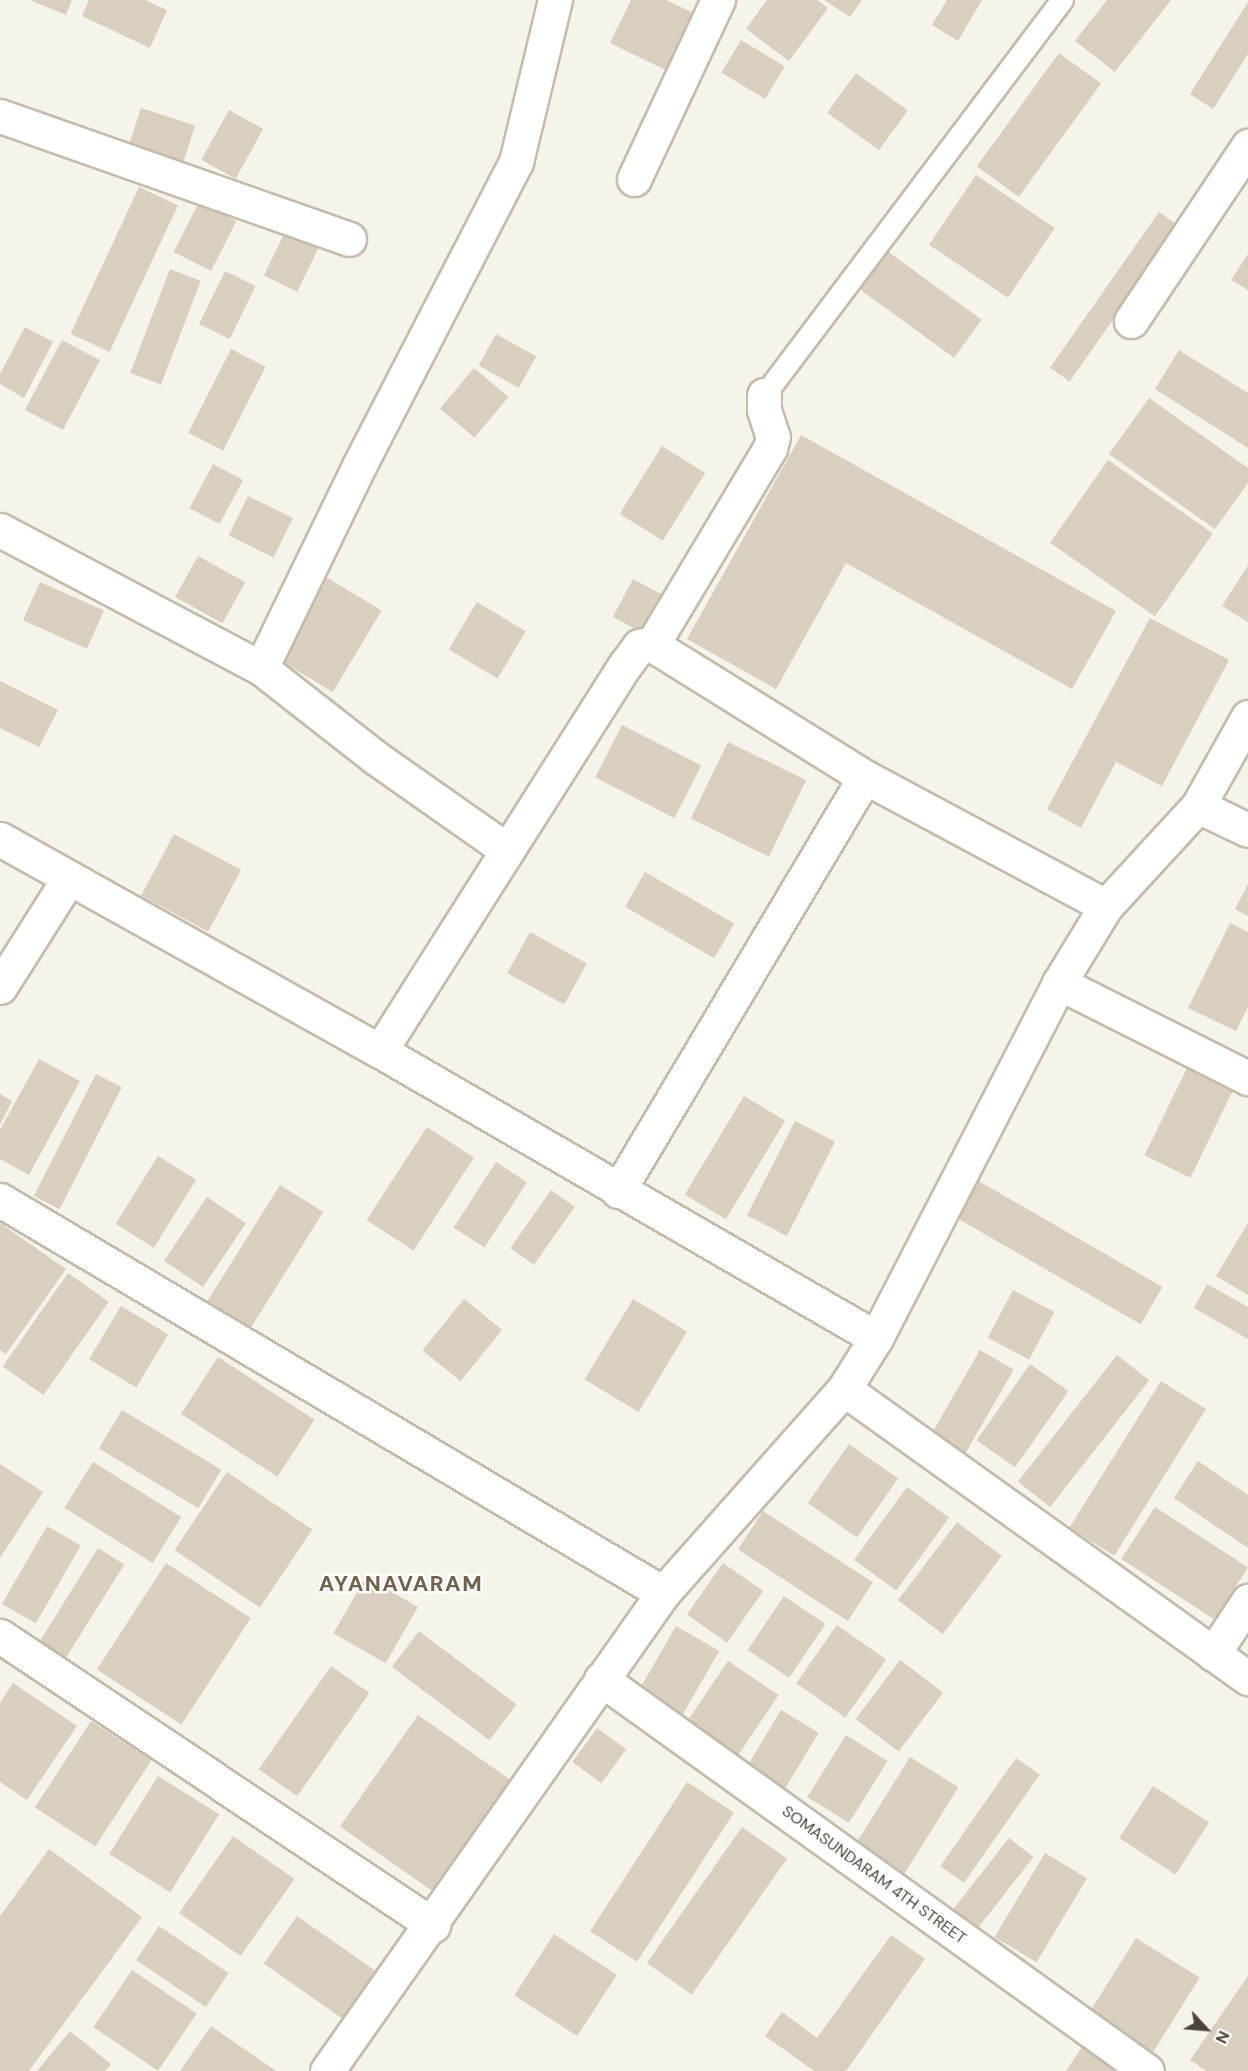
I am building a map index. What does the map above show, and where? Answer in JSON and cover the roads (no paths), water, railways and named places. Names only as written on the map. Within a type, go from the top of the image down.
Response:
[{"type":"street","points":[[261,668],[360,464],[516,162],[555,0]]},
{"type":"street","points":[[633,179],[718,0]]},
{"type":"street","points":[[0,116],[349,239]]},
{"type":"street","points":[[1131,321],[1248,146]]},
{"type":"street","points":[[764,395],[764,410],[773,437],[770,448],[657,637],[663,653],[865,777],[1106,906]]},
{"type":"street","points":[[0,530],[261,668],[376,758],[507,850]]},
{"type":"street","points":[[380,1051],[626,664],[639,646],[658,642]]},
{"type":"street","points":[[327,2071],[433,1925],[601,1679],[663,1593],[844,1389],[876,1338],[1059,983],[1106,906],[1198,806],[1248,717]]},
{"type":"street","points":[[618,1191],[865,777]]},
{"type":"street","points":[[1198,806],[1248,830]]},
{"type":"street","points":[[0,839],[380,1051],[618,1191],[876,1338]]},
{"type":"street","points":[[0,987],[69,878]]},
{"type":"street","points":[[1059,983],[1248,1078]]},
{"type":"street","points":[[0,1200],[663,1593]]},
{"type":"street","points":[[844,1389],[1248,1678]]},
{"type":"street","points":[[1213,1654],[1248,1601]]},
{"type":"street","points":[[0,1636],[433,1925]]},
{"type":"street","name":"SOMASUNDARAM 4TH STREET","points":[[601,1679],[1147,2071]]},
{"type":"lane","points":[[764,395],[1062,0]]},
{"type":"district","name":"AYANAVARAM","points":[[401,1584]]}]
